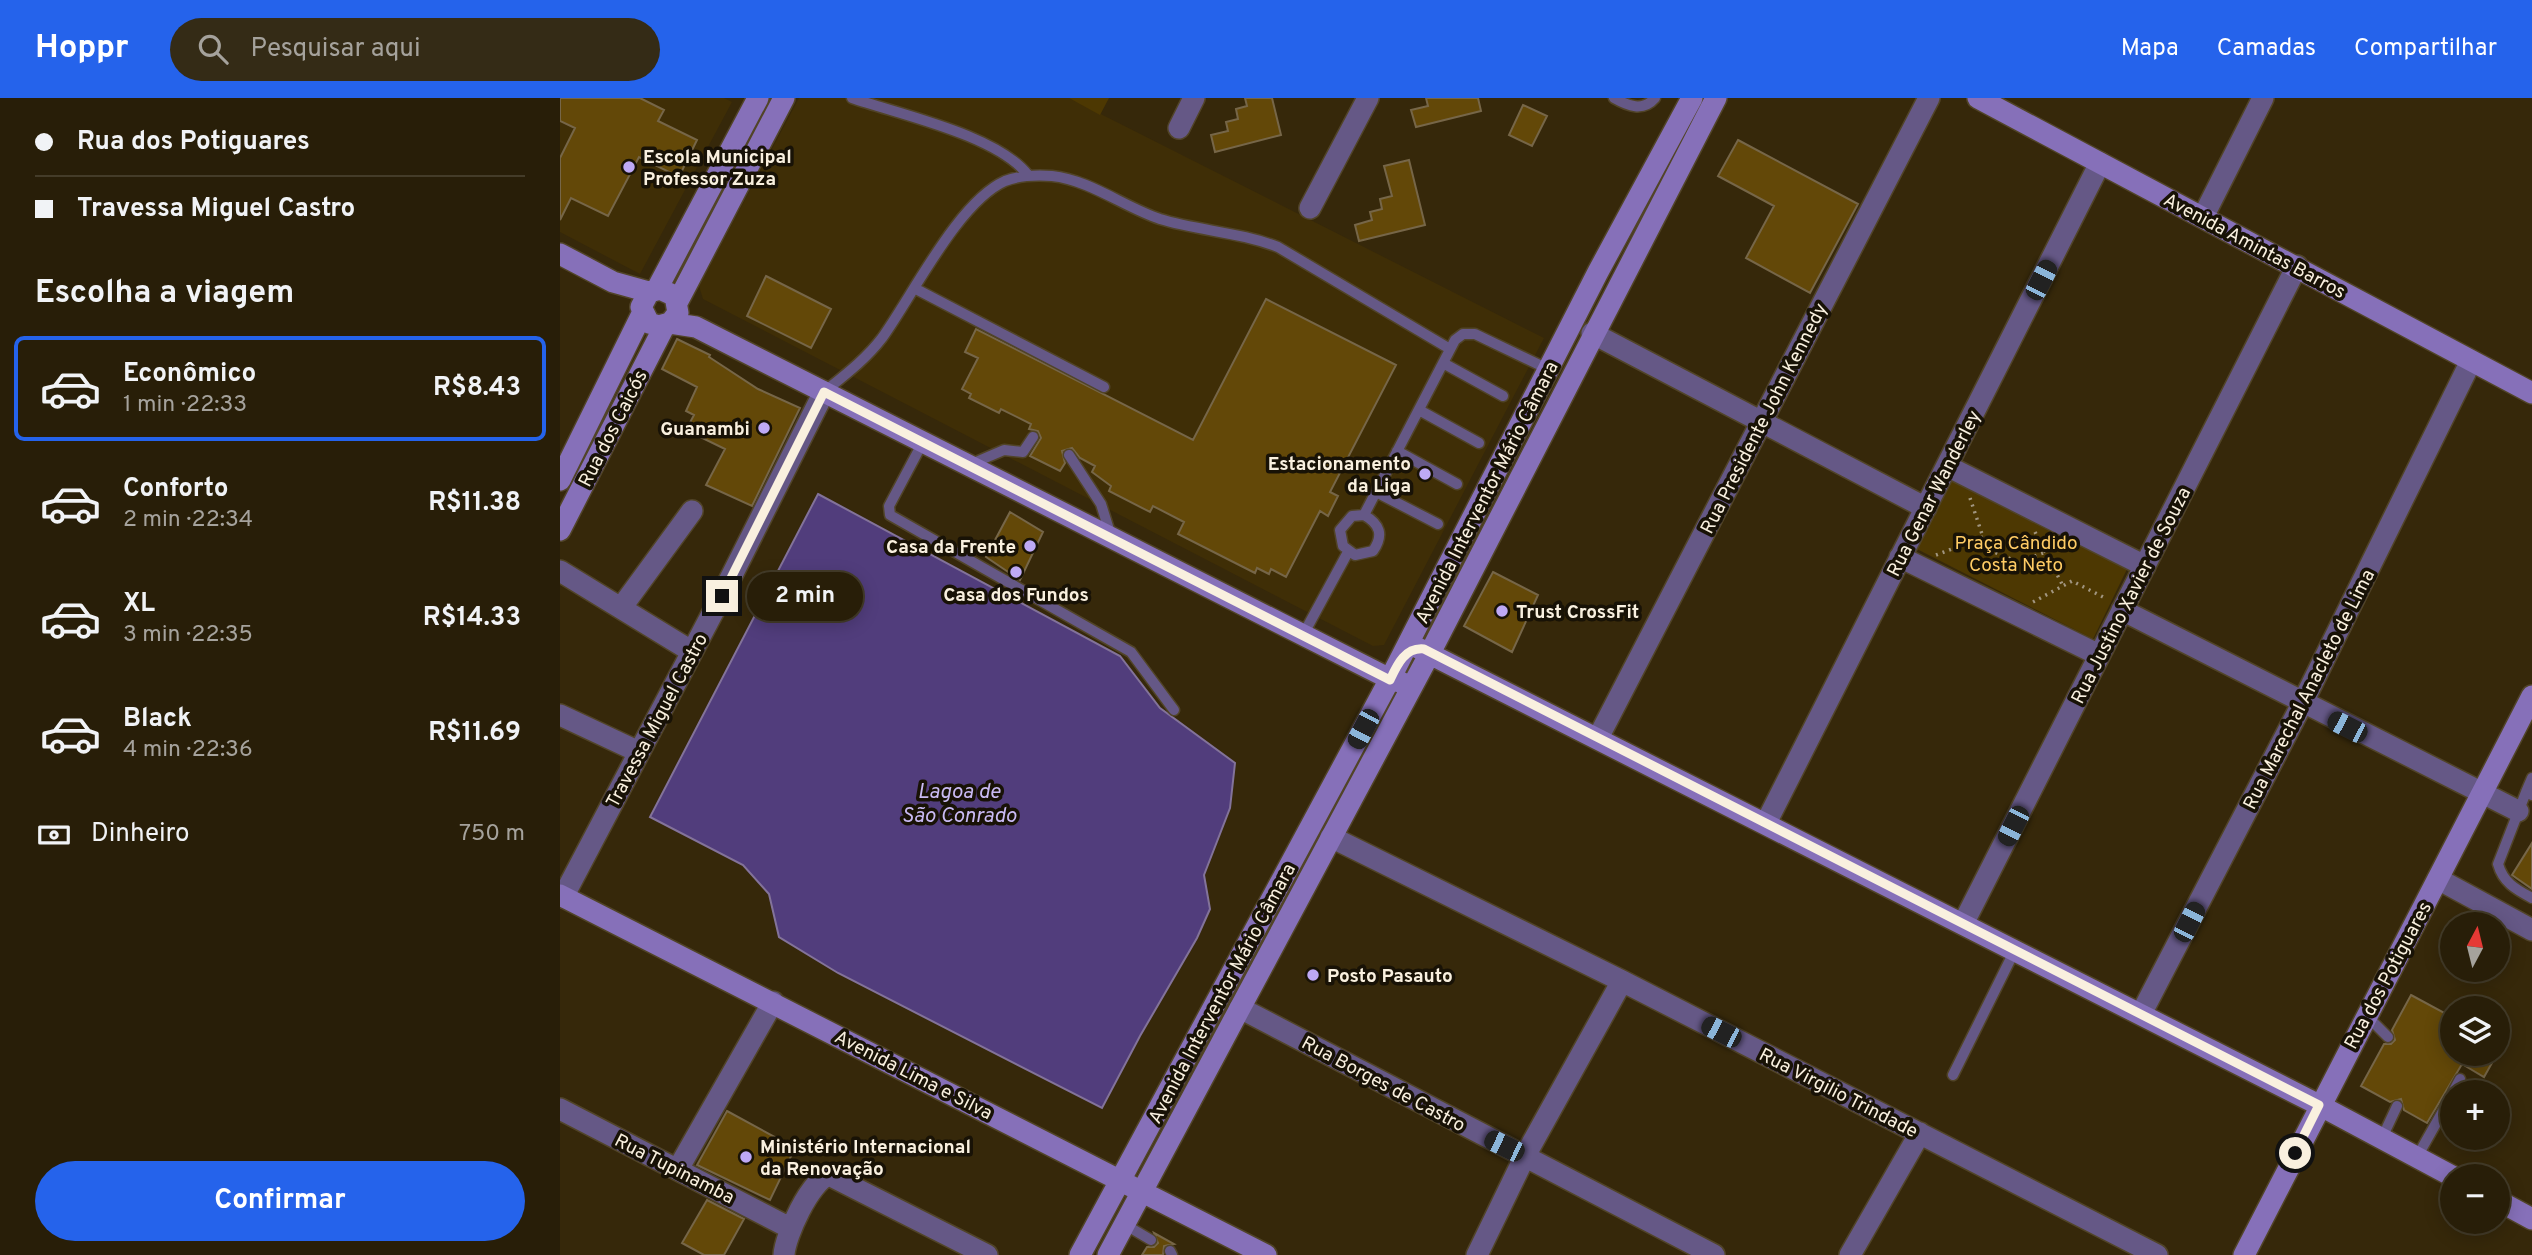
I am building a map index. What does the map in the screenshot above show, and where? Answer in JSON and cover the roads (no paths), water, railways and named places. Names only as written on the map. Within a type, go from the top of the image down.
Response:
[{"type":"main road","name":"Rua dos Caicós","points":[[560,480],[647,300],[758,98]]},
{"type":"main road","name":"Rua dos Caicós","points":[[563,517],[673,314],[785,98]]},
{"type":"main road","name":"Avenida Interventor Mário Câmara","points":[[1080,1255],[1395,670],[1548,369],[1692,98]]},
{"type":"main road","name":"Avenida Interventor Mário Câmara","points":[[1108,1255],[1430,653],[1592,333],[1716,98]]},
{"type":"main road","name":"Avenida Amintas Barros","points":[[1978,98],[2532,393]]},
{"type":"main road","points":[[560,254],[647,300],[671,292],[673,314]]},
{"type":"main road","points":[[647,300],[649,323],[673,314]]},
{"type":"main road","points":[[673,314],[1303,635],[1395,670],[1402,683],[1415,680]]},
{"type":"main road","points":[[1395,670],[1418,648],[1430,653],[2319,1105],[2440,1169]]},
{"type":"main road","name":"Rua dos Potiguares","points":[[2244,1255],[2532,696]]},
{"type":"main road","name":"Avenida Lima e Silva","points":[[562,896],[1266,1255]]},
{"type":"main road","points":[[2510,1207],[2532,1219]]},
{"type":"street","points":[[1179,128],[1194,98]]},
{"type":"street","points":[[1310,208],[1368,98]]},
{"type":"street","name":"Rua Presidente John Kennedy","points":[[1598,738],[1929,98]]},
{"type":"street","points":[[2203,217],[2263,98]]},
{"type":"street","name":"Rua Genar Wanderley","points":[[1766,823],[2100,163]]},
{"type":"street","name":"Rua Justino Xavier de Souza","points":[[1963,924],[2099,655],[2117,606],[2145,565],[2297,266]]},
{"type":"street","points":[[1592,333],[1926,508]]},
{"type":"street","name":"Rua Marechal Anacleto de Lima","points":[[2141,1014],[2302,704],[2471,361]]},
{"type":"street","name":"Travessa Miguel Castro","points":[[562,896],[824,392]]},
{"type":"street","points":[[1947,466],[2145,565]]},
{"type":"street","points":[[621,608],[692,511]]},
{"type":"street","points":[[1900,557],[2099,655]]},
{"type":"street","points":[[560,571],[691,652]]},
{"type":"street","points":[[2117,606],[2482,795],[2525,799]]},
{"type":"street","points":[[560,715],[639,752]]},
{"type":"street","name":"Rua Virgilio Trindade","points":[[1331,837],[1622,981],[2157,1255]]},
{"type":"street","points":[[2438,879],[2532,930]]},
{"type":"street","points":[[1476,1255],[1525,1156],[1622,981]]},
{"type":"street","points":[[678,1169],[773,1002]]},
{"type":"street","name":"Rua Borges de Castro","points":[[1240,1008],[1421,1105],[1714,1255]]},
{"type":"street","name":"Rua Tupinamba","points":[[560,1109],[790,1228]]},
{"type":"street","points":[[1850,1255],[1920,1133]]},
{"type":"street","points":[[784,1255],[790,1228],[818,1182],[826,1175],[838,1177],[987,1255]]},
{"type":"lane","points":[[852,98],[989,144],[1018,162],[1028,175]]},
{"type":"lane","points":[[1614,98],[1636,107],[1645,106],[1655,98]]},
{"type":"lane","points":[[824,392],[853,369],[881,338],[953,232],[986,192],[1006,180],[1028,175],[1055,176],[1158,218],[1191,228],[1253,237],[1278,247],[1450,349]]},
{"type":"lane","points":[[914,288],[1104,387]]},
{"type":"lane","points":[[1364,515],[1450,349],[1463,334],[1475,334],[1548,369]]},
{"type":"lane","points":[[1443,363],[1503,396]]},
{"type":"lane","points":[[1419,410],[1479,443]]},
{"type":"lane","points":[[969,466],[1004,450],[1023,452],[1033,438]]},
{"type":"lane","points":[[923,442],[889,506],[890,515],[1131,652],[1174,710]]},
{"type":"lane","points":[[1397,451],[1457,484]]},
{"type":"lane","points":[[1069,455],[1101,504],[1112,538]]},
{"type":"lane","points":[[1376,492],[1438,524]]},
{"type":"lane","points":[[1364,515],[1376,522],[1380,531],[1379,543],[1373,551],[1364,555],[1348,552],[1340,539],[1340,530],[1352,516],[1364,515]]},
{"type":"lane","points":[[1303,635],[1348,552]]},
{"type":"lane","points":[[2532,778],[2498,864],[2501,876],[2514,888],[2532,898]]},
{"type":"lane","points":[[1953,1075],[2015,950]]},
{"type":"lane","points":[[2366,1015],[2388,1037]]},
{"type":"lane","points":[[2382,1138],[2397,1106]]},
{"type":"lane","points":[[2417,1157],[2440,1116]]},
{"type":"lane","points":[[1124,1224],[1151,1240]]},
{"type":"water","name":"Lagoa de São Conrado","points":[[818,494],[1120,656],[1160,708],[1235,763],[1230,808],[1204,875],[1210,909],[1197,938],[1102,1108],[838,973],[779,937],[769,894],[743,865],[650,817]]},
{"type":"place","name":"Escola Municipal Professor Zuza","points":[[629,167]]},
{"type":"place","name":"Guanambi","points":[[764,428]]},
{"type":"place","name":"Estacionamento da Liga","points":[[1425,474]]},
{"type":"place","name":"Casa da Frente","points":[[1030,546]]},
{"type":"place","name":"Casa dos Fundos","points":[[1016,572]]},
{"type":"place","name":"Trust CrossFit","points":[[1502,611]]},
{"type":"place","name":"Posto Pasauto","points":[[1313,975]]},
{"type":"place","name":"Ministério Internacional da Renovação","points":[[746,1157]]},
{"type":"park label","name":"Praça Cândido Costa Neto","points":[[2016,553]]}]
